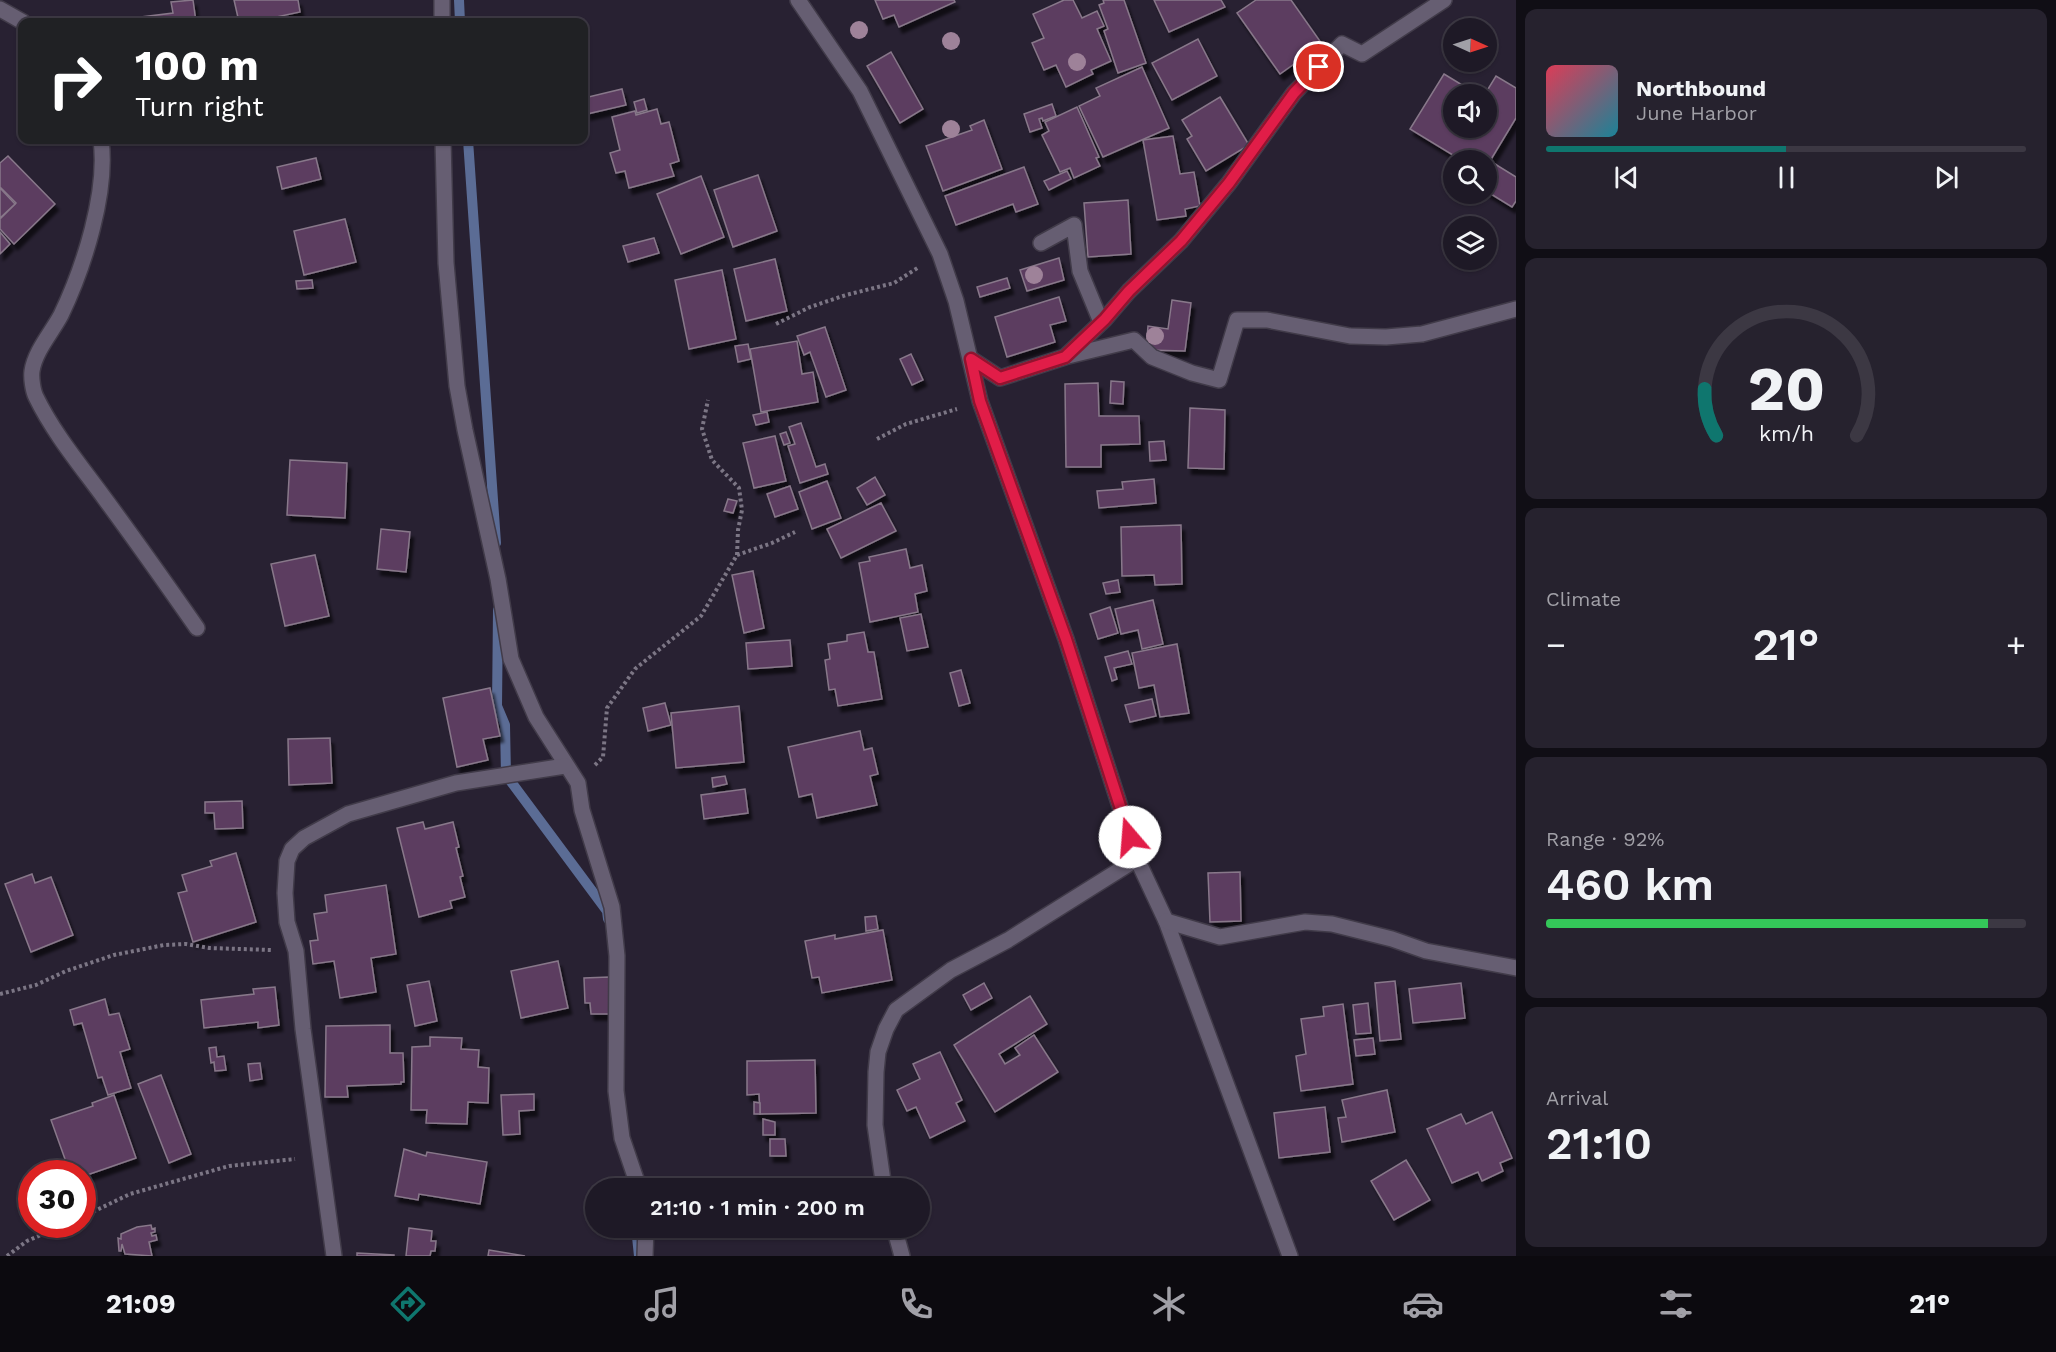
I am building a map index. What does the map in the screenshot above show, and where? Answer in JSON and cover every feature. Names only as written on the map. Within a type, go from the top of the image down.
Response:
[{"type":"street","points":[[442,0],[442,18]]},
{"type":"street","points":[[798,0],[860,91],[940,254],[956,301],[980,401],[1066,639],[1137,859],[1166,921],[1290,1256]]},
{"type":"street","points":[[1065,357],[1181,241],[1229,183],[1276,117],[1307,79],[1342,44],[1362,54],[1444,0]]},
{"type":"street","points":[[0,9],[18,19]]},
{"type":"street","points":[[101,144],[99,194],[88,245],[70,296],[55,327],[39,351],[32,371],[34,395],[53,429],[197,628]]},
{"type":"street","points":[[443,144],[446,263],[457,386],[465,430],[498,579],[511,659],[536,717],[565,766],[578,783],[582,810],[612,907],[617,935],[616,1091],[622,1138],[636,1178]]},
{"type":"street","points":[[1041,243],[1074,225],[1080,271],[1101,322]]},
{"type":"street","points":[[971,359],[1000,378],[1065,357],[1134,340],[1152,357],[1191,373],[1220,380],[1237,320],[1267,320],[1350,336],[1386,337],[1422,334],[1516,309]]},
{"type":"street","points":[[334,1256],[303,1029],[296,951],[288,922],[285,893],[287,861],[292,849],[304,838],[348,814],[456,783],[565,766]]},
{"type":"street","points":[[882,1178],[875,1125],[876,1072],[878,1052],[886,1029],[897,1010],[951,970],[1008,940],[1137,859]]},
{"type":"street","points":[[1166,921],[1220,937],[1305,922],[1332,924],[1392,939],[1426,951],[1516,968]]},
{"type":"street","points":[[645,1256],[646,1238]]},
{"type":"street","points":[[897,1238],[902,1256]]},
{"type":"path","points":[[776,324],[810,307],[894,283],[940,254]]},
{"type":"path","points":[[578,783],[603,757],[607,708],[635,669],[701,616],[737,555],[742,510],[739,488],[712,460],[702,429],[708,400]]},
{"type":"path","points":[[877,439],[906,424],[980,401]]},
{"type":"path","points":[[737,555],[795,532]]},
{"type":"path","points":[[0,994],[36,985],[66,971],[114,955],[164,945],[186,944],[209,948],[296,951]]},
{"type":"path","points":[[96,1210],[130,1194],[229,1166],[320,1156]]},
{"type":"path","points":[[7,1256],[34,1238]]},
{"type":"building","points":[[193,0],[195,18],[133,18],[173,13],[171,2]]},
{"type":"building","points":[[234,0],[298,0],[300,12],[272,18],[238,18]]},
{"type":"building","points":[[875,0],[954,0],[955,2],[899,27],[894,15],[883,19]]},
{"type":"building","points":[[1064,0],[1073,0],[1082,18],[1097,11],[1104,26],[1097,29],[1111,61],[1091,70],[1093,74],[1066,87],[1056,65],[1044,70],[1032,43],[1044,38],[1033,14]]},
{"type":"building","points":[[1103,0],[1124,0],[1146,63],[1118,73],[1104,31],[1108,29],[1099,5],[1104,3]]},
{"type":"building","points":[[1154,0],[1221,0],[1225,7],[1169,32]]},
{"type":"building","points":[[1256,0],[1291,0],[1322,44],[1280,74],[1237,13]]},
{"type":"building","points":[[1198,39],[1217,76],[1172,100],[1152,63]]},
{"type":"building","points":[[891,52],[923,109],[900,123],[867,66]]},
{"type":"building","points":[[1142,67],[1169,128],[1103,157],[1079,106],[1100,96],[1096,88]]},
{"type":"building","points":[[1444,74],[1460,84],[1443,84],[1443,138],[1497,138],[1497,84],[1491,84],[1496,76],[1516,88],[1516,118],[1497,150],[1445,150],[1410,129]]},
{"type":"building","points":[[622,89],[626,105],[588,114],[588,97]]},
{"type":"building","points":[[1220,97],[1249,145],[1206,171],[1187,139],[1192,136],[1182,120]]},
{"type":"building","points":[[644,99],[647,110],[637,113],[634,102]]},
{"type":"building","points":[[1052,104],[1056,116],[1043,121],[1042,118],[1039,119],[1042,128],[1030,132],[1024,114]]},
{"type":"building","points":[[1077,107],[1099,157],[1096,158],[1100,166],[1074,178],[1070,168],[1060,172],[1042,135],[1049,131],[1045,122]]},
{"type":"building","points":[[657,109],[661,124],[669,122],[679,161],[670,164],[674,176],[629,188],[625,171],[616,173],[610,153],[620,150],[612,117],[635,111],[636,115]]},
{"type":"building","points":[[984,120],[1002,169],[943,191],[926,146],[972,130],[970,126]]},
{"type":"building","points":[[1173,136],[1180,174],[1194,172],[1200,206],[1185,209],[1186,216],[1157,220],[1143,140]]},
{"type":"building","points":[[8,156],[55,204],[14,244],[0,229],[0,219],[16,203],[0,187],[0,163]]},
{"type":"building","points":[[316,158],[321,179],[282,189],[277,167]]},
{"type":"building","points":[[1497,165],[1516,177],[1516,201],[1512,207],[1497,198]]},
{"type":"building","points":[[1024,167],[1038,204],[1016,212],[1013,204],[956,225],[945,196]]},
{"type":"building","points":[[1067,171],[1071,179],[1049,190],[1044,181]]},
{"type":"building","points":[[758,175],[777,231],[733,247],[714,190]]},
{"type":"building","points":[[701,176],[724,237],[681,254],[657,194]]},
{"type":"building","points":[[0,188],[15,204],[0,218]]},
{"type":"building","points":[[1128,200],[1131,254],[1088,257],[1084,203]]},
{"type":"building","points":[[345,219],[356,262],[304,275],[294,231]]},
{"type":"building","points":[[0,232],[10,244],[0,254]]},
{"type":"building","points":[[654,238],[659,253],[628,262],[623,246]]},
{"type":"building","points":[[1059,258],[1064,280],[1027,291],[1020,270]]},
{"type":"building","points":[[775,259],[787,311],[746,321],[734,269]]},
{"type":"building","points":[[722,270],[736,339],[689,349],[675,280]]},
{"type":"building","points":[[1007,278],[1010,288],[980,297],[977,287]]},
{"type":"building","points":[[312,280],[313,288],[297,289],[296,281]]},
{"type":"building","points":[[1059,297],[1066,321],[1050,325],[1055,342],[1007,357],[995,317]]},
{"type":"building","points":[[1172,300],[1191,303],[1185,351],[1146,350],[1148,326],[1168,329]]},
{"type":"building","points":[[825,327],[846,390],[826,397],[810,352],[804,355],[797,336]]},
{"type":"building","points":[[797,341],[802,374],[813,372],[818,402],[761,412],[750,349]]},
{"type":"building","points":[[748,344],[751,359],[738,362],[735,346]]},
{"type":"building","points":[[911,354],[923,380],[912,385],[900,359]]},
{"type":"building","points":[[1111,381],[1124,382],[1123,404],[1110,403]]},
{"type":"building","points":[[1098,383],[1099,416],[1139,416],[1140,444],[1101,445],[1101,467],[1066,467],[1065,384]]},
{"type":"building","points":[[1190,408],[1225,410],[1224,469],[1188,468]]},
{"type":"building","points":[[767,412],[769,422],[756,425],[753,415]]},
{"type":"building","points":[[801,423],[816,467],[825,464],[828,474],[800,483],[788,446],[795,444],[789,427]]},
{"type":"building","points":[[786,432],[790,443],[784,445],[780,434]]},
{"type":"building","points":[[775,436],[786,481],[754,488],[743,443]]},
{"type":"building","points":[[1164,441],[1166,460],[1150,461],[1149,442]]},
{"type":"building","points":[[290,460],[347,463],[345,518],[287,515]]},
{"type":"building","points":[[875,477],[885,495],[867,505],[857,488]]},
{"type":"building","points":[[1154,479],[1156,503],[1099,508],[1097,491],[1123,489],[1122,482]]},
{"type":"building","points":[[827,481],[841,518],[812,529],[799,492]]},
{"type":"building","points":[[790,486],[798,509],[775,517],[767,494]]},
{"type":"building","points":[[728,499],[737,501],[733,513],[724,511]]},
{"type":"building","points":[[881,503],[896,531],[841,558],[827,529]]},
{"type":"building","points":[[1181,525],[1182,584],[1155,585],[1154,575],[1122,576],[1121,527]]},
{"type":"building","points":[[381,529],[410,532],[406,572],[377,569]]},
{"type":"building","points":[[906,549],[910,568],[922,565],[927,591],[915,594],[918,612],[870,622],[859,563],[870,561],[869,557]]},
{"type":"building","points":[[315,555],[329,616],[285,626],[271,564]]},
{"type":"building","points":[[753,571],[764,628],[744,633],[732,575]]},
{"type":"building","points":[[1118,580],[1120,592],[1106,594],[1103,583]]},
{"type":"building","points":[[1153,600],[1163,644],[1142,649],[1138,630],[1121,634],[1115,609]]},
{"type":"building","points":[[1110,607],[1118,633],[1098,639],[1090,614]]},
{"type":"building","points":[[921,614],[928,647],[907,651],[900,618]]},
{"type":"building","points":[[864,632],[868,652],[874,652],[882,699],[838,706],[835,689],[829,690],[825,660],[830,659],[828,644],[847,641],[847,635]]},
{"type":"building","points":[[790,640],[792,666],[748,669],[746,643]]},
{"type":"building","points":[[1177,644],[1189,713],[1160,717],[1154,685],[1139,688],[1132,653]]},
{"type":"building","points":[[1128,651],[1132,664],[1114,668],[1117,679],[1112,681],[1105,657]]},
{"type":"building","points":[[961,670],[970,703],[959,706],[950,673]]},
{"type":"building","points":[[490,688],[500,736],[483,739],[488,760],[457,767],[443,698]]},
{"type":"building","points":[[1152,699],[1156,716],[1130,722],[1125,705]]},
{"type":"building","points":[[665,703],[671,725],[648,731],[643,708]]},
{"type":"building","points":[[739,706],[744,762],[676,768],[671,713]]},
{"type":"building","points":[[860,731],[864,750],[872,748],[878,774],[870,776],[877,805],[817,818],[812,794],[799,797],[788,747]]},
{"type":"building","points":[[330,738],[332,783],[289,785],[288,739]]},
{"type":"building","points":[[725,776],[727,784],[713,787],[712,778]]},
{"type":"building","points":[[745,789],[748,813],[704,819],[701,795]]},
{"type":"building","points":[[242,801],[243,828],[215,829],[214,813],[205,813],[205,802]]},
{"type":"building","points":[[423,822],[425,829],[453,822],[459,847],[456,848],[463,876],[460,877],[465,897],[450,901],[452,908],[419,917],[397,828]]},
{"type":"building","points":[[236,853],[256,922],[193,942],[178,893],[187,891],[182,875],[212,866],[210,861]]},
{"type":"building","points":[[1240,872],[1241,921],[1210,922],[1208,873]]},
{"type":"building","points":[[32,874],[35,883],[51,877],[73,935],[31,952],[5,884]]},
{"type":"building","points":[[386,885],[396,954],[371,958],[376,992],[340,998],[334,961],[313,964],[310,941],[318,940],[314,914],[327,912],[325,895]]},
{"type":"building","points":[[876,916],[878,929],[866,931],[865,917]]},
{"type":"building","points":[[883,930],[892,980],[822,993],[819,977],[812,978],[805,941],[835,935],[835,939]]},
{"type":"building","points":[[558,961],[568,1008],[521,1018],[511,971]]},
{"type":"building","points":[[609,977],[611,1014],[591,1014],[590,1003],[585,1003],[584,978]]},
{"type":"building","points":[[429,981],[437,1021],[415,1026],[407,985]]},
{"type":"building","points":[[1395,981],[1401,1039],[1380,1041],[1375,983]]},
{"type":"building","points":[[984,983],[992,998],[971,1010],[963,995]]},
{"type":"building","points":[[1461,983],[1465,1018],[1413,1023],[1409,989]]},
{"type":"building","points":[[275,987],[279,1025],[258,1028],[258,1022],[204,1028],[201,1000],[254,994],[253,989]]},
{"type":"building","points":[[1030,996],[1047,1024],[999,1054],[1005,1064],[1020,1055],[1015,1048],[1034,1035],[1058,1072],[995,1112],[954,1045]]},
{"type":"building","points":[[105,999],[109,1015],[119,1013],[130,1049],[120,1052],[131,1088],[108,1095],[102,1077],[98,1078],[82,1023],[74,1025],[70,1010]]},
{"type":"building","points":[[1368,1003],[1371,1033],[1356,1034],[1353,1005]]},
{"type":"building","points":[[1343,1004],[1353,1084],[1301,1091],[1296,1056],[1306,1054],[1301,1019],[1324,1016],[1323,1007]]},
{"type":"building","points":[[390,1025],[390,1053],[403,1053],[404,1082],[347,1086],[348,1097],[325,1097],[326,1026]]},
{"type":"building","points":[[430,1037],[462,1038],[461,1049],[479,1050],[478,1067],[489,1068],[488,1103],[468,1102],[467,1124],[426,1123],[427,1110],[411,1110],[412,1047],[430,1046]]},
{"type":"building","points":[[1373,1038],[1375,1054],[1356,1056],[1354,1040]]},
{"type":"building","points":[[216,1047],[217,1057],[224,1056],[226,1070],[215,1071],[214,1062],[211,1063],[209,1048]]},
{"type":"building","points":[[940,1052],[962,1100],[956,1103],[965,1121],[930,1138],[916,1107],[907,1111],[897,1090],[920,1079],[913,1064]]},
{"type":"building","points":[[815,1060],[816,1113],[760,1114],[759,1094],[747,1095],[747,1061]]},
{"type":"building","points":[[260,1063],[262,1079],[250,1081],[248,1064]]},
{"type":"building","points":[[161,1075],[191,1154],[169,1163],[138,1084]]},
{"type":"building","points":[[1387,1090],[1395,1132],[1342,1142],[1338,1118],[1346,1117],[1342,1100]]},
{"type":"building","points":[[534,1094],[534,1110],[519,1111],[520,1134],[503,1135],[501,1095]]},
{"type":"building","points":[[114,1095],[136,1158],[96,1172],[96,1160],[65,1160],[51,1120],[93,1106],[92,1103]]},
{"type":"building","points":[[754,1102],[760,1103],[760,1114],[754,1114]]},
{"type":"building","points":[[1325,1107],[1330,1152],[1279,1158],[1274,1113]]},
{"type":"building","points":[[1492,1112],[1512,1158],[1500,1163],[1503,1171],[1482,1181],[1478,1172],[1452,1183],[1427,1129],[1461,1114],[1466,1124]]},
{"type":"building","points":[[763,1119],[775,1122],[775,1135],[763,1135]]},
{"type":"building","points":[[770,1139],[785,1139],[786,1156],[770,1156]]},
{"type":"building","points":[[404,1149],[426,1156],[427,1152],[487,1162],[480,1204],[419,1194],[418,1200],[395,1196]]},
{"type":"building","points":[[1406,1160],[1430,1200],[1394,1220],[1371,1181]]},
{"type":"building","points":[[151,1225],[152,1229],[155,1228],[155,1232],[151,1233],[152,1236],[156,1235],[157,1240],[149,1242],[152,1256],[125,1254],[122,1244],[121,1251],[119,1251],[118,1238],[121,1239],[121,1234],[137,1227]]},
{"type":"building","points":[[409,1228],[432,1231],[431,1241],[436,1241],[435,1251],[431,1251],[430,1256],[406,1256]]},
{"type":"building","points":[[489,1250],[525,1256],[488,1256]]},
{"type":"building","points":[[357,1253],[394,1255],[394,1256],[357,1256]]},
{"type":"waterway","points":[[459,0],[460,18]]},
{"type":"waterway","points":[[468,144],[496,543]]},
{"type":"waterway","points":[[498,610],[497,706],[505,725],[506,775],[607,911],[608,919]]},
{"type":"waterway","points":[[637,1238],[639,1256]]},
{"type":"route","points":[[1130,837],[1066,639],[980,401],[971,359],[1000,378],[1065,357],[1105,319],[1129,291],[1169,255],[1229,183],[1294,93],[1319,67]]}]
